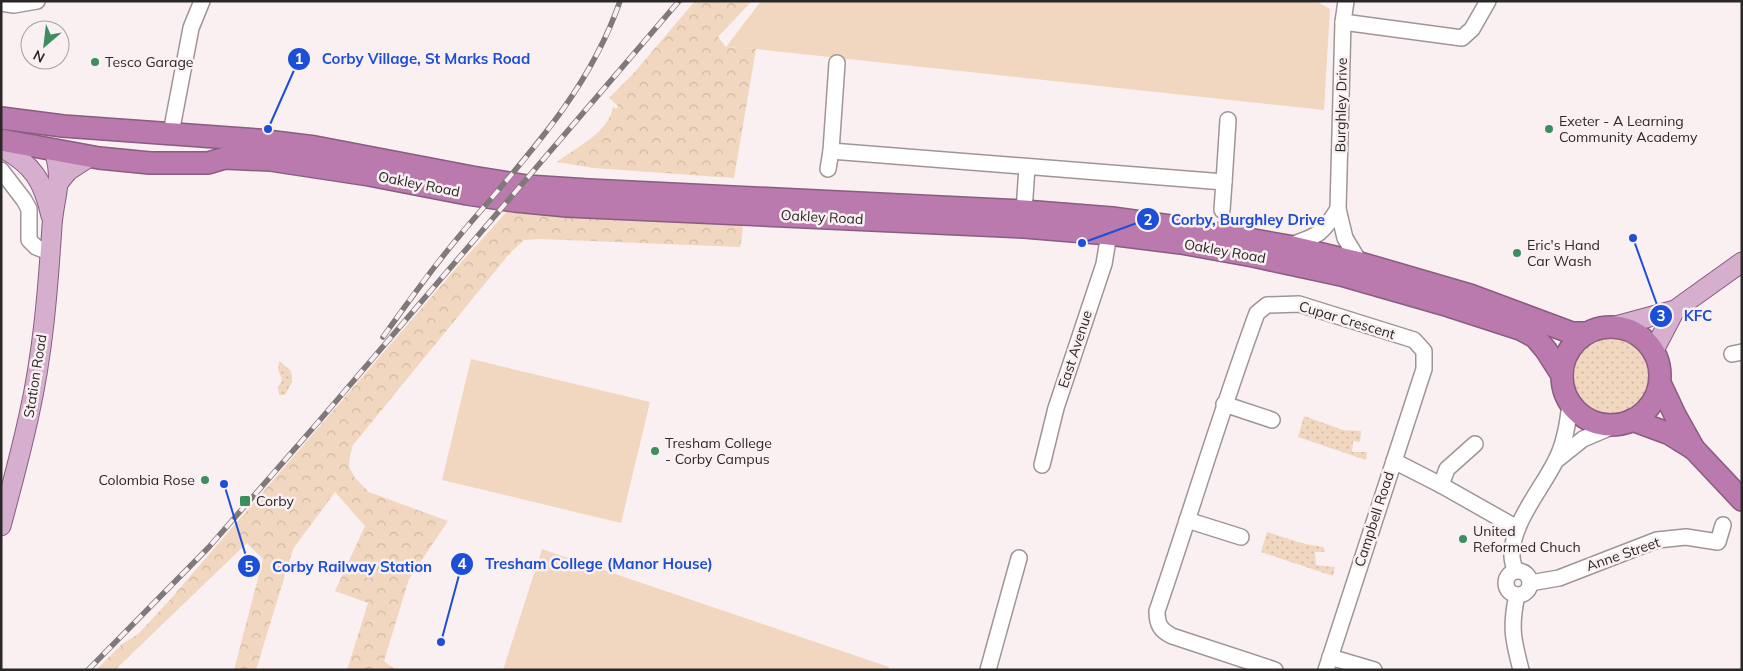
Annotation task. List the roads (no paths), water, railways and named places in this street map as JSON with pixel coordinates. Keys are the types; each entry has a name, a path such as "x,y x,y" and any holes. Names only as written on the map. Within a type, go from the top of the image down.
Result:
{"highway":[{"name":"Oakley Road","path":"1,120 258,140 315,147 527,186 598,191 1024,210 1112,218 1185,228 1288,246 1360,263 1470,295 1572,333 1585,333"},
{"path":"1,120 47,140 54,150"},
{"path":"171,133 174,144 180,148 209,152 225,158"},
{"path":"150,162 165,149 171,133"},
{"name":"Oakley Road","path":"1,140 91,156 150,162 208,163 225,158 270,160 369,175 467,194 567,206 960,224 1109,234 1181,244 1253,256 1341,276 1449,306 1520,329 1535,337 1562,375"},
{"path":"1624,423 1641,415 1651,404 1657,394 1660,382 1659,365 1654,350 1646,341 1632,331 1616,326 1601,327 1585,333 1574,343 1565,358 1562,375 1563,387 1570,403 1584,417 1599,424 1624,423 1670,434 1694,449"},
{"path":"1660,382 1675,416 1694,449 1742,500"}],"main road":[{"name":"Station Road","path":"1,147 19,157 37,176 47,199 52,222"},
{"name":"Station Road","path":"1,526 36,381 48,292 52,222 59,182 58,164 54,150"},
{"path":"59,182 68,171 91,156"},
{"path":"1616,326 1675,310 1742,262"},
{"path":"1654,350 1675,310"}],"street":[{"path":"1,2 14,5 37,1"},
{"path":"171,133 191,28 202,1"},
{"name":"Burghley Drive","path":"1346,1 1343,22 1338,210 1345,238 1360,263"},
{"path":"1343,22 1462,38 1472,29 1488,1"},
{"path":"828,169 837,64"},
{"path":"1222,210 1228,120"},
{"path":"831,151 1224,182"},
{"path":"1024,210 1027,167"},
{"path":"1,170 29,209 29,240 36,247 50,253"},
{"path":"1288,246 1320,234 1338,210"},
{"name":"East Avenue","path":"1042,465 1056,408 1104,264 1109,234"},
{"name":"Cupar Crescent","path":"1274,670 1164,632 1157,618 1157,610 1224,404 1257,313 1267,305 1298,304 1414,340 1424,351 1424,369"},
{"name":"Campbell Road","path":"1328,663 1424,369"},
{"path":"1515,570 1512,544 1517,528 1556,461 1566,432 1570,403"},
{"path":"1224,404 1272,420"},
{"path":"1556,461 1583,439 1624,423"},
{"path":"1441,485 1447,469 1475,444"},
{"path":"1394,461 1517,528"},
{"path":"1187,520 1241,537"},
{"name":"Anne Street","path":"1530,583 1558,578 1658,540 1686,537 1718,542 1723,525"},
{"path":"988,670 1019,558"},
{"path":"1515,570 1524,572 1530,583 1526,592 1518,595 1512,594 1506,586 1507,576 1515,570"},
{"path":"1518,595 1512,617 1512,630 1521,670"},
{"path":"1328,663 1374,670"}],"railway":[{"path":"383,337 441,259 552,125 590,66 607,35 620,1"},
{"path":"88,670 209,547 679,1"}],"place":[{"name":"Tesco Garage","path":"95,62"},
{"name":"Corby Village, St Marks Road","path":"268,129"},
{"name":"Exeter - A Learning Community Academy","path":"1549,129"},
{"name":"KFC","path":"1633,238"},
{"name":"Corby, Burghley Drive","path":"1082,243"},
{"name":"Eric's Hand Car Wash","path":"1517,253"},
{"name":"Tresham College - Corby Campus","path":"655,451"},
{"name":"Colombia Rose","path":"205,480"},
{"name":"Corby Railway Station","path":"224,484"},
{"name":"Corby","path":"245,501"},
{"name":"United Reformed Chuch","path":"1463,539"},
{"name":"Tresham College (Manor House)","path":"441,642"}]}
